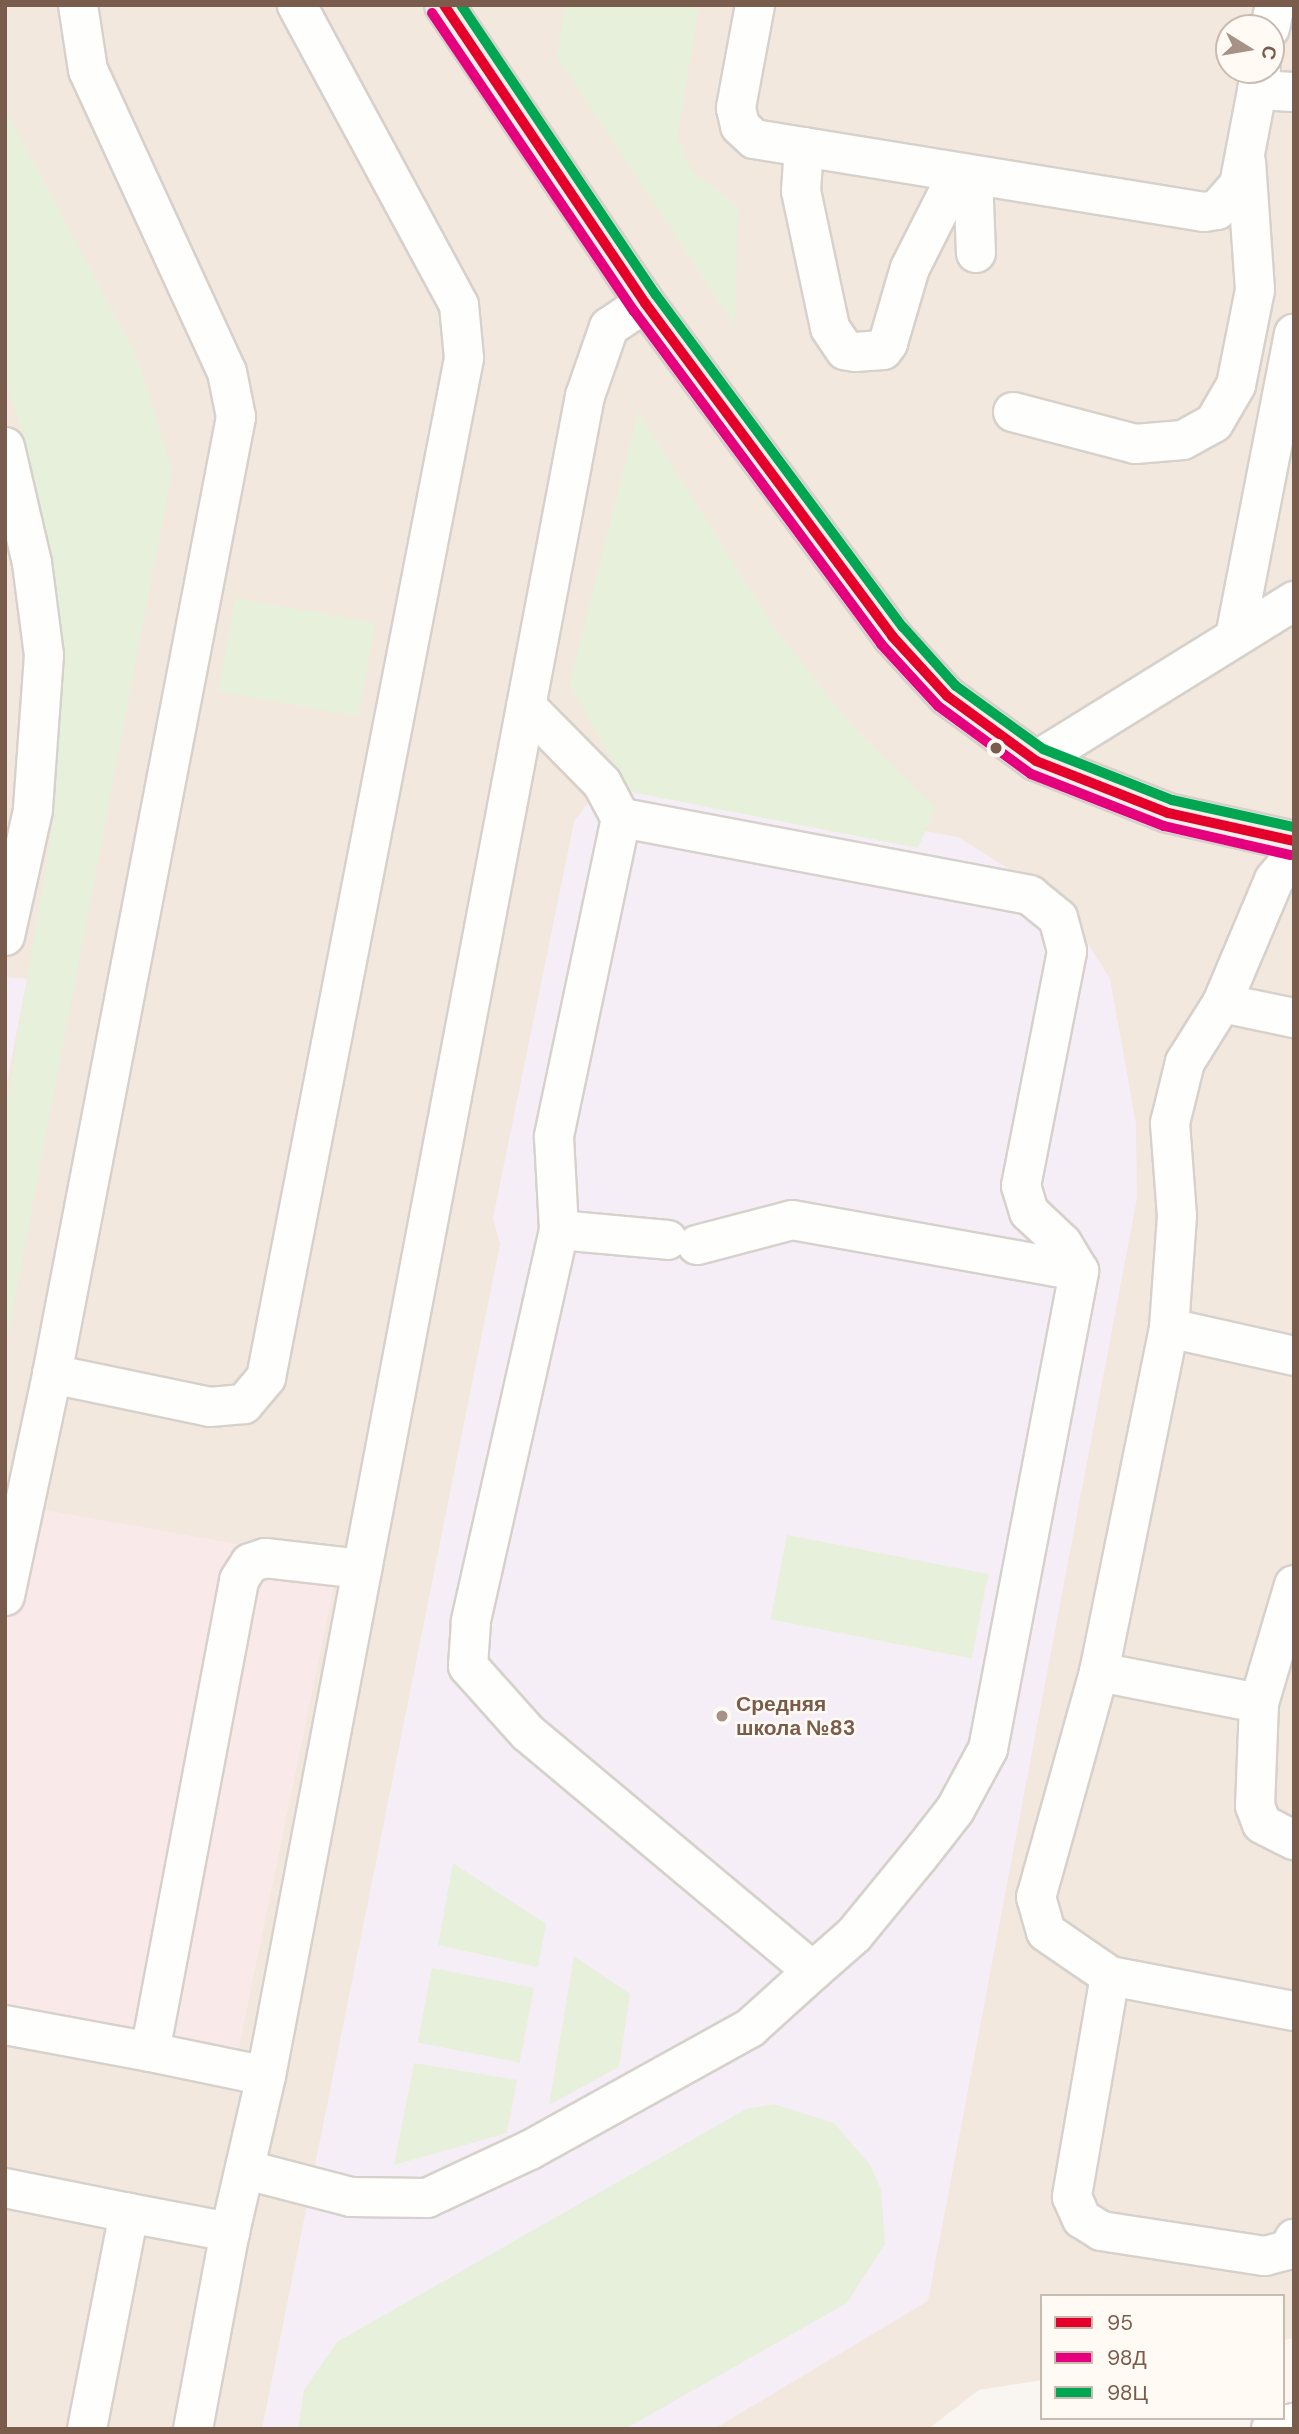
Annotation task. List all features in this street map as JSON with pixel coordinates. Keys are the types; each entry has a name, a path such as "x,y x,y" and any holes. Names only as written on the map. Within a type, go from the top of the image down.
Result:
{"main road":[{"path":"443,5 645,303 892,636 947,696 1036,761 1168,813 1294,841"}],"street":[{"path":"5,1596 52,1374 236,417 223,361 88,71 78,5"},
{"path":"52,1374 209,1407 244,1404 267,1378 464,358 459,305 297,5"},
{"path":"755,5 736,108 740,126 754,139 1204,212 1230,200 1270,84"},
{"path":"804,147 801,191 830,328 845,350 855,352 883,350 888,343 910,268 965,175"},
{"path":"1013,412 1135,444 1183,440 1214,423 1236,385 1255,290 1245,153"},
{"path":"965,175 976,253"},
{"path":"193,2429 230,2232 247,2170 588,384 609,327 645,303"},
{"path":"1235,637 1294,334"},
{"path":"5,447 32,563 44,655 33,810 5,936"},
{"path":"1036,761 1294,601"},
{"path":"526,706 602,783 621,818 554,1137 559,1230 471,1622 468,1666 528,1733 813,1971"},
{"path":"247,2170 351,2197 427,2198 530,2150 750,2028 854,1935 955,1810 988,1749 1079,1271 1062,1243 1028,1212 1021,1186 1067,951 1058,918 1030,895 621,818"},
{"path":"1294,856 1274,880 1222,1003 1185,1062 1170,1123 1177,1216 1169,1328 1099,1672 1036,1897 1046,1932 1110,1976 1294,2011"},
{"path":"1222,1003 1294,1018"},
{"path":"559,1230 683,1242 792,1220 1079,1271"},
{"path":"1169,1328 1294,1356"},
{"path":"150,2052 239,1580 250,1563 265,1558 362,1569"},
{"path":"1294,1586 1259,1703 1255,1806 1262,1824 1294,1840"},
{"path":"1099,1672 1259,1703"},
{"path":"1110,1976 1072,2197 1082,2219 1101,2231 1265,2256 1288,2250 1294,2239"},
{"path":"5,2025 265,2076"},
{"path":"5,2188 230,2232"},
{"path":"87,2429 130,2213"},
{"path":"1271,2429 1294,2423"}],"shaded area":[{"path":"5,5 1294,5 1294,2338 1285,2340 1285,2294 1040,2294 1040,2380 979,2390 928,2429 5,2429"},
{"name":"Средняя школа №83","path":"619,775 958,837 1063,903 1110,979 1136,1124 1137,1198 928,2301 714,2429 262,2429 500,1244 493,1218 574,822 602,783"},
{"path":"5,977 27,979 5,1092"},
{"path":"5,1503 339,1562 235,2066 5,2019"}],"green space":[{"path":"565,5 699,5 677,137 692,171 738,206 735,326 557,57"},
{"path":"5,108 138,359 172,471 5,1350 5,1115 54,817 65,649 31,465 5,374"},
{"path":"638,411 775,629 855,729 936,807 918,848 631,792 569,685"},
{"path":"235,598 375,623 358,716 219,692"},
{"path":"787,1535 988,1574 972,1659 771,1619"},
{"path":"453,1863 546,1924 538,1967 438,1945"},
{"path":"574,1956 630,1994 619,2067 549,2105"},
{"path":"432,1968 534,1988 520,2062 417,2043"},
{"path":"414,2063 517,2080 507,2133 394,2165"},
{"path":"774,2104 834,2123 871,2166 881,2190 885,2244 847,2303 625,2429 298,2429 304,2390 337,2342 746,2109"}],"transit line":[{"name":"95","path":"444,5 645,303 892,636 947,696 1036,761 1168,813 1294,841"},
{"name":"98Ц","path":"461,5 656,295 903,627 956,686 1043,749 1172,800 1294,827"},
{"name":"98Д","path":"432,13 634,311 881,644 938,706 1031,774 1164,826 1291,855"}],"place":[{"name":"Средняя школа №83","path":"722,1716"}]}
